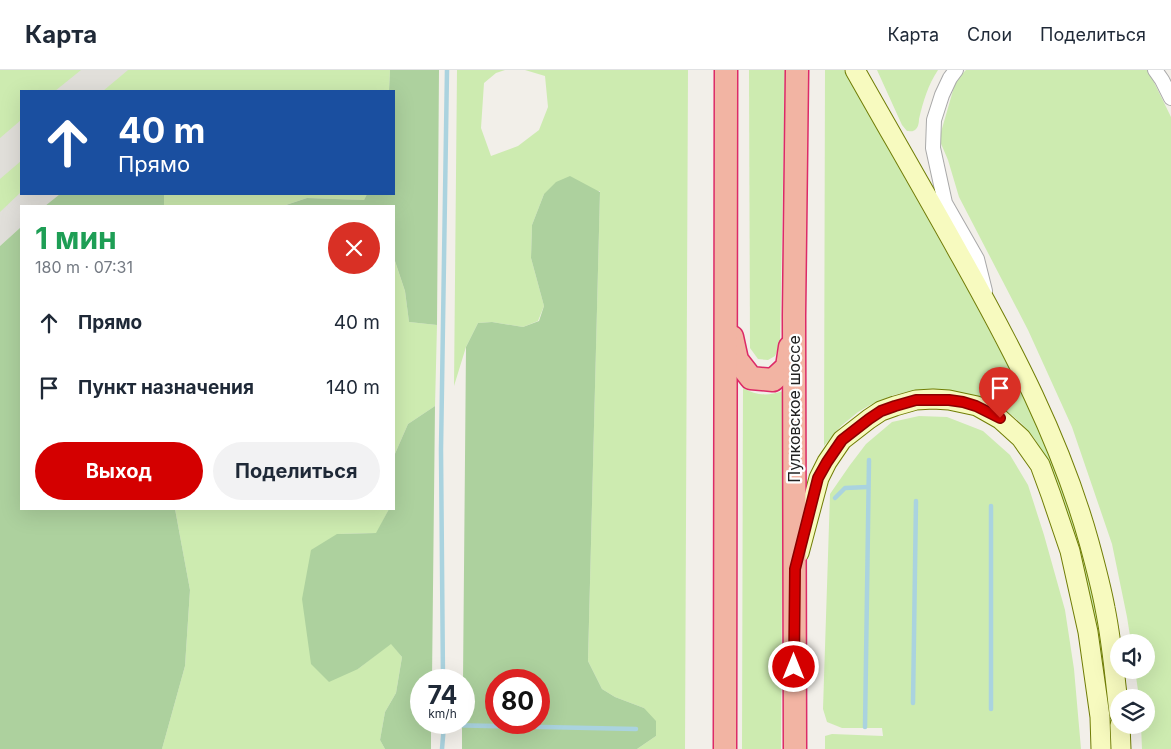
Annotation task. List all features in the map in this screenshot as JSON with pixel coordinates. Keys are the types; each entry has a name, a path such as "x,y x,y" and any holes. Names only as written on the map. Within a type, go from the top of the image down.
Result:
{"highway":[{"path":"725,749 726,70"},
{"name":"Пулковское шоссе","path":"794,749 794,316 797,70"},
{"path":"725,305 737,360 751,378 773,380 787,367 794,316"}],"main road":[{"path":"855,70 1000,327 1044,419 1073,490 1089,542 1106,609 1116,689"},
{"path":"795,569 818,478 842,440 869,419 881,411 895,406 916,400 934,399 963,402 1000,418 1021,438 1040,466 1070,551 1088,632 1100,716 1101,749"},
{"path":"1120,734 1121,749"}],"street":[{"path":"956,70 942,95 934,120 932,148 945,203 977,259 988,306"},
{"path":"1155,70 1171,98"}],"shaded area":[{"path":"0,70 266,70 219,90 20,90 20,195 59,195 46,205 20,205 20,228 0,246"}],"green space":[{"path":"0,70 81,70 56,90 20,90 20,121 0,138"},
{"path":"128,70 390,70 389,90 104,90"},
{"path":"390,70 439,70 437,325 409,322 405,291 395,261 395,205 286,205 307,198 364,200 366,195 395,195 395,90 389,90"},
{"path":"457,70 505,70 496,73 484,83 481,128 491,156 518,146 539,130 548,107 545,76 525,70 688,70 685,749 637,749 656,736 644,708 615,697 602,689 588,661 600,191 544,194 532,225 531,258 544,306 538,321 523,327 492,322 478,323 466,347 454,386"},
{"path":"749,70 785,70 780,344 775,356 768,360 758,359 750,348"},
{"path":"825,70 844,70 970,294 1026,400 1049,450 1076,526 1095,598 1109,695 1110,734 1112,734 1113,749 1108,749 1044,454 1034,438 1021,423 1001,406 966,394 942,391 907,392 894,395 858,412 841,426 824,446"},
{"path":"877,70 938,70 926,94 915,130 907,131 902,125"},
{"path":"966,70 1148,70 1171,117 1171,749 1142,749 1141,734 1155,734 1155,689 1138,689 1136,679 1155,679 1155,634 1130,634 1112,544 1072,427 1028,330 959,197 948,160 939,139 956,80"},
{"path":"20,162 20,193 0,212 0,179"},
{"path":"570,176 600,192 588,661 602,689 615,697 644,708 656,721 656,736 637,749 462,749 462,734 475,734 475,669 463,669 466,347 478,323 492,322 523,327 539,321 544,306 531,258 532,225 544,194 556,182"},
{"path":"59,195 164,195 164,205 46,205"},
{"path":"164,195 366,195 364,200 307,198 286,205 164,205"},
{"path":"20,228 20,510 175,510 190,590 185,666 162,749 0,749 0,246"},
{"path":"395,261 405,291 409,322 437,325 435,406 408,424 395,454"},
{"path":"743,388 753,393 763,394 783,391 781,749 742,749"},
{"path":"435,406 432,669 410,669 410,734 431,734 431,749 385,749 380,740 385,712 396,693 402,657 391,644 358,669 329,682 311,664 302,599 311,550 337,534 376,533 388,510 395,510 395,454 408,424"},
{"path":"919,416 947,417 983,431 1010,455 1028,485 1065,610 1074,669 1081,749 825,749 825,736 832,734 883,736 882,728 842,728 827,722 823,709 830,494 866,444 892,422"},
{"path":"175,510 388,510 377,533 337,534 358,669 391,643 402,657 396,693 385,712 380,740 385,749 162,749 185,666 190,590"}],"waterway":[{"path":"443,669 441,450 447,70"},
{"path":"865,727 869,460"},
{"path":"835,498 845,488 868,487"},
{"path":"913,703 916,501"},
{"path":"991,506 991,709"},
{"path":"442,749 444,725 636,729"}],"route":[{"path":"794,667 795,569 818,478 842,440 881,411 916,400 934,399 963,402 1000,418"}]}
